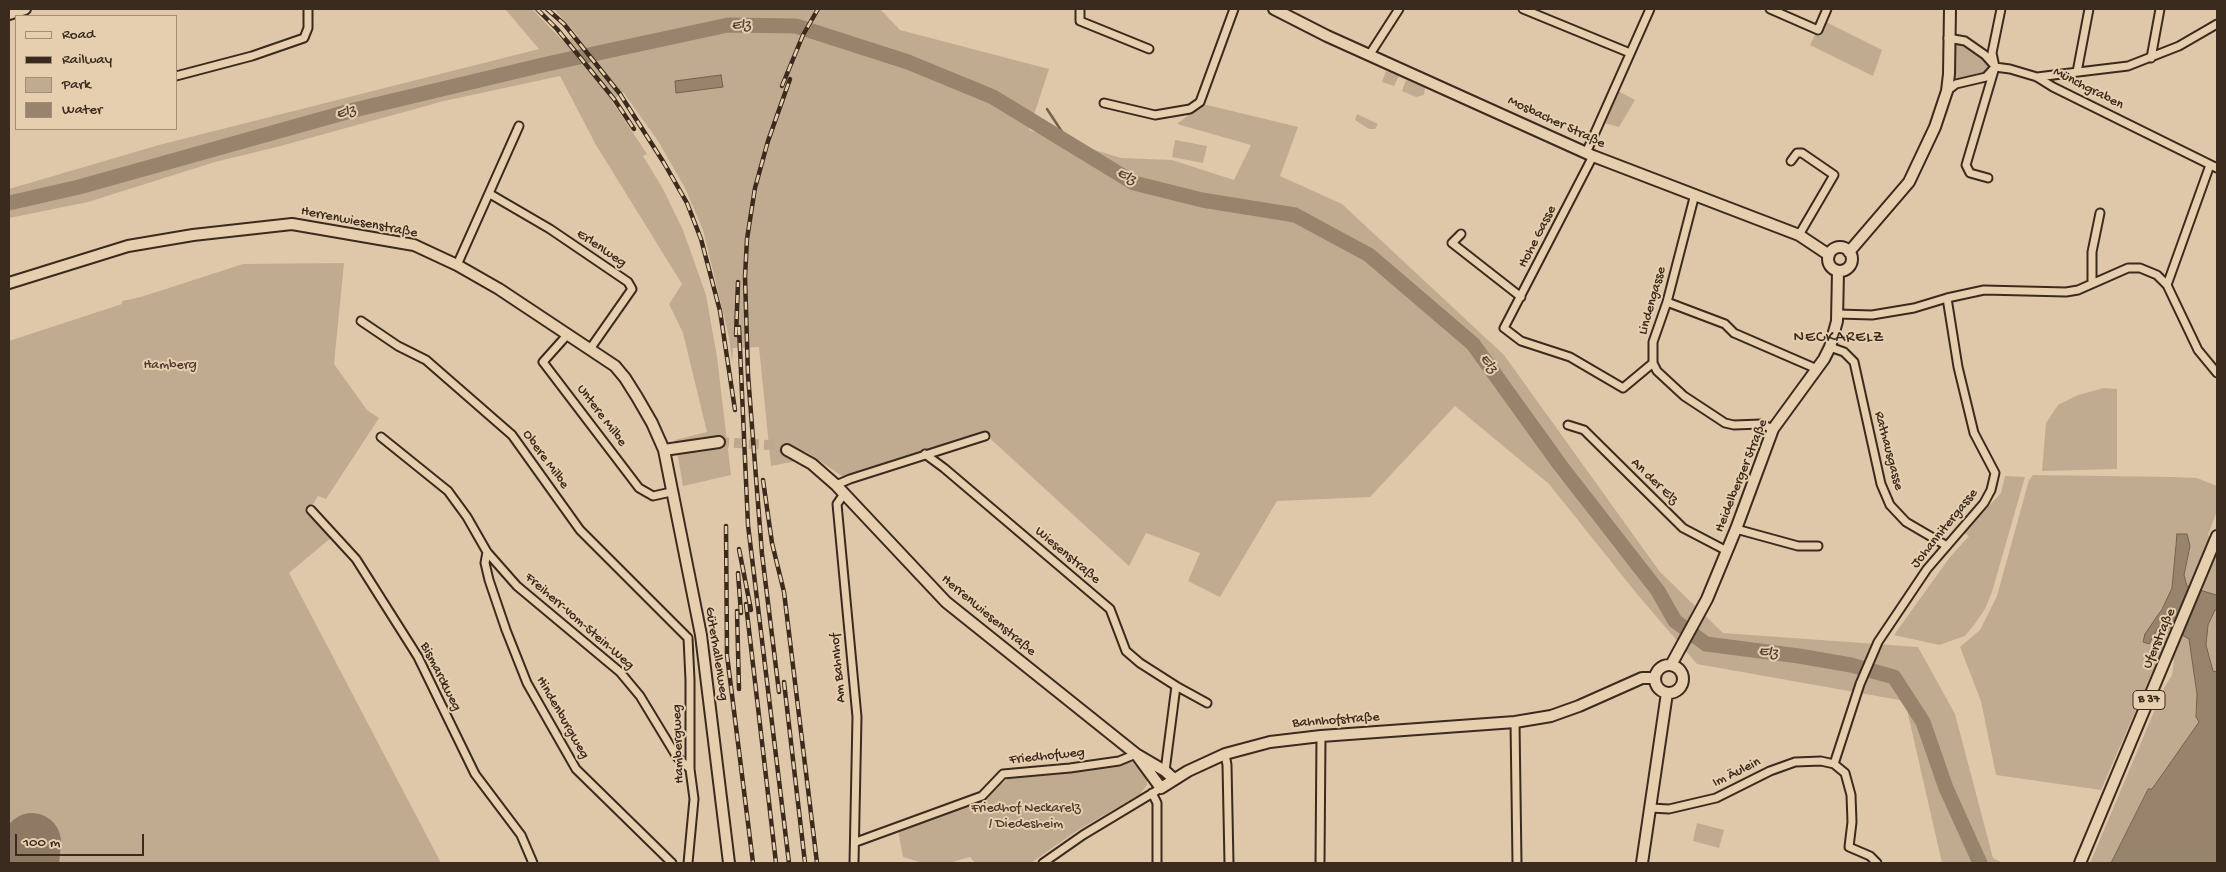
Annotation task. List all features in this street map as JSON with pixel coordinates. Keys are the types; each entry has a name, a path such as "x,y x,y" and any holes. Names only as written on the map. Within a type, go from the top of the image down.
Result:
{"street":[{"path":"9,14 25,9"},
{"path":"178,75 252,56 304,38 308,28 308,9"},
{"path":"1080,9 1080,21 1149,49"},
{"path":"1104,103 1155,115 1190,109 1200,102 1234,9"},
{"name":"Mosbacher Straße","path":"1274,9 1320,32 1590,155 1800,235 1829,255"},
{"path":"1370,54 1399,9"},
{"path":"1522,9 1630,53"},
{"name":"Hohe Gasse","path":"1650,9 1630,53 1590,155 1504,328 1521,342 1570,357 1623,388 1653,363"},
{"path":"1770,9 1818,30 1827,9"},
{"path":"1849,252 1908,182 1935,127 1947,91 1950,9"},
{"path":"1988,178 1970,173 1966,165 1995,67 1992,53 2001,9"},
{"path":"2076,72 2089,9"},
{"path":"2151,58 2160,9"},
{"path":"2037,76 2128,66 2179,46 2217,24"},
{"path":"1948,38 1960,39 1969,43 1985,55 1995,67"},
{"path":"1947,91 1956,84 1986,77 1995,67"},
{"name":"Münchgraben","path":"1995,67 2037,76 2053,87 2214,166"},
{"path":"457,266 519,126"},
{"path":"1791,161 1797,153 1802,152 1834,175 1800,235"},
{"path":"2167,285 2214,166"},
{"name":"Erlenweg","path":"490,194 550,229 628,282 632,289 590,348"},
{"name":"Lindengasse","path":"1653,363 1653,342 1666,302 1695,194"},
{"path":"2092,282 2092,252 2100,213"},
{"name":"Herrenwiesenstraße","path":"9,283 128,246 193,235 292,224 414,245 457,266 568,334 615,366 625,378 652,423 664,450"},
{"path":"1461,234 1452,243 1521,297"},
{"path":"1829,255 1838,248 1849,252"},
{"path":"1838,271 1844,270 1850,264 1851,257 1849,252"},
{"name":"Heidelberger Straße","path":"1655,678 1663,666 1671,665 1698,613 1736,530 1773,429 1817,369 1835,335 1838,314 1838,271 1830,264 1829,255"},
{"path":"1838,314 1872,315 1914,308 1984,290 2066,292 2078,290 2092,282 2128,268 2140,268 2157,275 2167,285 2198,350 2217,373"},
{"name":"Johannitergasse","path":"1834,764 1861,681 1875,650 1927,569 1984,502 1991,490 1996,473 1974,433 1958,367 1947,298"},
{"path":"1666,302 1726,324 1734,333 1817,369"},
{"name":"Obere Milbe","path":"361,321 398,346 426,360 512,435 580,530 688,638"},
{"name":"Untere Milbe","path":"568,334 543,362 640,488 653,496 671,492"},
{"name":"Rathausgasse","path":"1830,347 1844,352 1854,362 1879,476 1890,505 1906,522 1947,546"},
{"path":"1653,363 1657,371 1684,396 1725,423 1734,425 1761,424 1773,429"},
{"name":"An der Elz","path":"1568,425 1584,430 1683,528 1727,551"},
{"path":"836,485 925,454 985,436"},
{"name":"Freiherr-vom-Stein-Weg","path":"381,437 448,491 467,517 487,552 517,586 620,672 640,696 677,758 690,769"},
{"path":"664,450 719,442"},
{"name":"Güterhallenweg","path":"664,450 701,635 729,863"},
{"name":"Herrenwiesenstraße","path":"787,450 812,464 836,485 946,602 1136,754 1165,771 1174,780"},
{"name":"Wiesenstraße","path":"925,454 1110,609 1126,651 1166,680 1207,703"},
{"name":"Am Bahnhof","path":"844,494 837,504 857,717 856,842 854,863"},
{"name":"Bismarckweg","path":"311,510 361,567 418,657 475,774 521,835 533,863"},
{"path":"1736,530 1798,546 1818,546"},
{"name":"Uferstraße","path":"2080,863 2217,536"},
{"name":"Hindenburgweg","path":"487,552 485,563 489,580 527,683 576,768 672,863"},
{"path":"688,638 701,635"},
{"name":"Hambergweg","path":"688,638 690,769 694,799 688,863"},
{"path":"1655,678 1657,686 1667,693 1677,691 1683,681 1680,670 1671,665"},
{"name":"Bahnhofstraße","path":"1043,863 1083,835 1188,771 1225,754 1270,742 1321,736 1516,722 1551,716 1580,706 1642,678 1655,678"},
{"path":"1165,771 1176,686"},
{"path":"1642,863 1667,693"},
{"path":"1516,722 1518,863"},
{"path":"1320,863 1321,736"},
{"name":"Herrenwiesenstraße","path":"1136,754 1157,790"},
{"name":"Friedhofweg","path":"856,842 982,796 1003,774 1119,761 1136,754"},
{"path":"1225,754 1227,765 1228,863"},
{"name":"Im Äulein","path":"1651,808 1669,809 1716,798 1770,771 1795,762 1821,761 1834,764"},
{"path":"1834,764 1845,774 1852,795 1852,822 1849,847 1870,856 1877,863"},
{"path":"1157,790 1157,863"}],"green space":[{"path":"505,9 532,9 563,41 578,36 554,9 880,9 900,30 1049,69 1029,130 1121,158 1172,160 1234,180 1251,145 1177,124 1203,104 1298,127 1280,176 1342,204 1504,355 1660,572 1723,633 1918,647 1955,714 1993,858 2003,863 1942,863 1905,701 1697,664 1637,594 1549,484 1455,406 1370,497 1277,501 1220,597 1188,581 1200,553 1146,533 1129,566 983,432 842,476 805,451 796,461 771,466 759,347 733,348 732,362 729,337 703,230 685,188 658,141 623,92 612,101 647,154 643,156 663,189 683,230 706,295 717,357 731,475 683,486 675,440 707,432 683,333 669,304 682,284 596,145 560,76 444,101 215,162 88,202 9,218 9,189 159,145 539,49"},
{"path":"1822,20 1882,50 1873,76 1810,45"},
{"path":"1948,38 1960,39 1995,67 1986,77 1947,91"},
{"path":"1386,71 1399,76 1394,86 1382,82"},
{"path":"1406,80 1425,88 1424,95 1416,97 1402,91"},
{"path":"1618,91 1635,100 1619,127 1604,123"},
{"path":"1357,114 1378,124 1375,129 1369,129 1355,120"},
{"path":"1175,140 1207,146 1203,163 1172,157"},
{"name":"Hamberg","path":"344,263 334,364 367,410 379,418 326,499 318,496 312,506 338,532 289,573 441,863 9,863 9,341 122,304 122,301 141,297 243,264"},
{"path":"2104,388 2117,389 2117,469 2042,471 2046,423 2058,405 2078,395"},
{"path":"2033,475 2197,478 2217,486 2217,511 2208,535 2217,549 2217,593 2216,595 2187,586 2184,575 2190,546 2176,540 2172,588 2143,642 2149,644 2159,626 2167,626 2189,639 2197,694 2196,717 2199,722 2151,790 2147,789 2111,863 2090,863 2164,688 2172,675 2174,660 2158,659 2101,790 1996,775 1981,701 1960,647 1980,630 1997,596 2029,480"},
{"path":"2005,476 2025,477 1992,592 1985,609 1974,625 1965,636 1939,645 1894,635 1950,557 1969,536 1964,533 2001,493"},
{"path":"2215,610 2217,610 2217,672 2213,671 2206,645 2208,625"},
{"name":"Friedhof Neckarelz / Diedesheim","path":"1132,762 1147,777 1147,785 1140,794 1075,832 1031,863 975,863 970,857 949,863 923,863 903,857 898,830 985,798 1011,776 1085,770"},
{"path":"1697,823 1724,830 1719,848 1693,841"}],"water":[{"path":"721,75 723,87 676,93 675,81"},
{"path":"2177,534 2187,534 2190,546 2184,575 2187,586 2216,595 2217,593 2217,610 2215,610 2208,625 2206,645 2213,671 2217,672 2217,863 2111,863 2148,789 2152,789 2199,722 2196,717 2197,694 2189,639 2167,626 2159,626 2149,644 2143,642 2145,634 2162,609 2172,588"}],"waterway":[{"name":"Elz","path":"9,203 79,187 354,110 547,64 728,25 796,26 908,62 993,97 1134,183 1202,200 1295,215 1369,255 1473,344 1560,465 1658,591 1675,621 1706,644 1851,665 1894,677 1923,722 1946,788 1980,863"},
{"path":"1047,109 1070,144"}],"runway":[{"path":"30,863 32,842"}],"tunnel":[{"path":"719,442 770,445 787,450"}],"railway":[{"path":"537,9 557,29 614,99 634,129"},
{"path":"547,9 564,24 620,94 687,203 701,239 720,311 735,410"},
{"path":"782,86 803,35 818,9"},
{"path":"779,692 762,554 748,375 745,277 747,239 755,188 768,141 790,79"},
{"path":"736,335 738,282"},
{"path":"739,327 748,525 789,863"},
{"path":"763,480 772,543 784,592 817,863"},
{"path":"726,526 727,655 753,863"},
{"path":"739,549 751,610"},
{"path":"738,573 741,613"},
{"path":"746,604 776,863"},
{"path":"737,611 739,689"},
{"path":"784,682 805,863"}],"district":[{"name":"NECKARELZ","path":"1839,339"}]}
